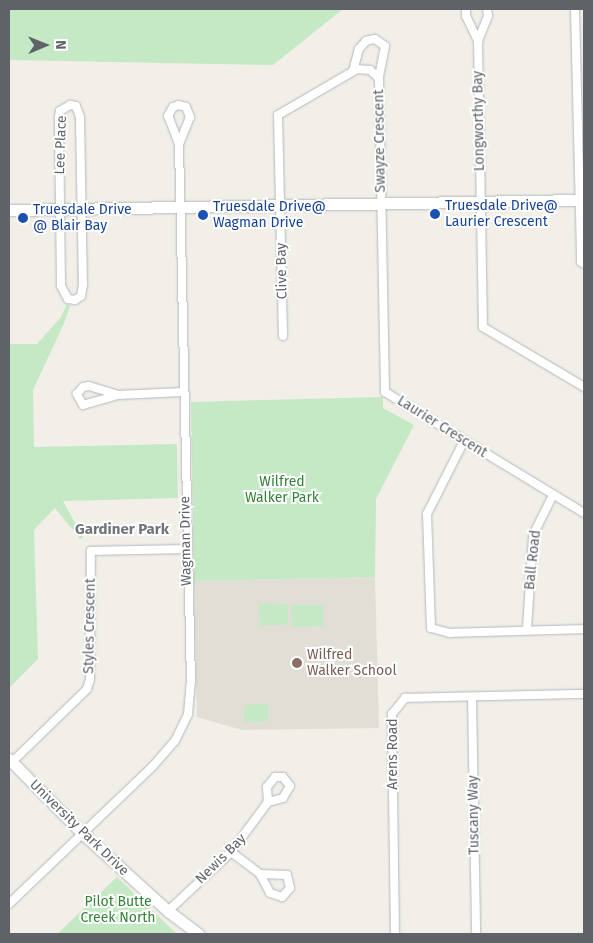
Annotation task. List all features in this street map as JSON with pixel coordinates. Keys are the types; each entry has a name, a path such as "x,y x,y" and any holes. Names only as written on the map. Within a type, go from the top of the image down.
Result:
{"street":[{"name":"Longworthy Bay","path":"466,9 466,16 478,41"},
{"name":"Longworthy Bay","path":"487,9 488,16 478,41 483,327 584,387"},
{"path":"575,9 582,200 580,262 584,264"},
{"name":"Swayze Crescent","path":"379,78 370,70 353,71 359,49 366,41 376,39 385,46 379,78 381,203"},
{"path":"280,205 278,115 353,71"},
{"name":"Lee Place","path":"61,208 59,117 60,111 70,104 76,106 80,117 82,208"},
{"path":"179,105 186,107 190,117 180,144 168,116 173,107 179,105"},
{"name":"Wagman Drive","path":"9,904 83,834 175,741 188,714 191,682 186,549 180,144"},
{"path":"9,210 582,200"},
{"name":"Laurier Crescent","path":"381,203 385,392 584,513"},
{"name":"Clive Bay","path":"280,205 283,336"},
{"path":"61,208 61,286 68,299 74,300 81,296 83,284 82,208"},
{"path":"118,395 86,386 77,394 81,403 87,405 118,395 183,392"},
{"path":"464,441 427,514 431,628 450,633 584,628"},
{"name":"Ball Road","path":"527,630 533,535 553,495"},
{"name":"Styles Crescent","path":"10,762 87,689 90,679 91,551 186,549"},
{"name":"Arens Road","path":"395,934 392,714 405,698 584,694"},
{"name":"Tuscany Way","path":"472,697 476,934"},
{"name":"University Park Drive","path":"10,762 83,834 168,911 198,934"},
{"name":"Newis Bay","path":"168,911 231,852 268,802"},
{"path":"231,852 260,874"}],"shaded area":[{"path":"375,577 379,728 242,730 197,717 194,581"}],"green space":[{"path":"9,9 343,9 273,65 9,60"},
{"name":"Gardiner Park","path":"67,304 70,306 65,321 33,390 34,447 177,444 178,498 63,501 83,537 80,539 55,508 34,530 38,659 9,688 9,344 37,344 61,317"},
{"name":"Wilfred Walker Park","path":"383,397 383,408 414,425 376,499 375,577 194,581 191,402"},
{"path":"259,603 288,604 288,624 260,626"},
{"path":"291,605 323,605 323,626 292,627"},
{"path":"268,704 268,721 244,722 244,705"},
{"name":"Pilot Butte Creek North","path":"117,877 177,934 57,934"}],"place":[{"name":"Truesdale Drive@ Laurier Crescent","path":"435,214"},
{"name":"Truesdale Drive@ Wagman Drive","path":"203,215"},
{"name":"Truesdale Drive @ Blair Bay","path":"23,218"},
{"name":"Wilfred Walker School","path":"297,663"}],"district":[{"name":"Gardiner Park","path":"122,530"}]}
